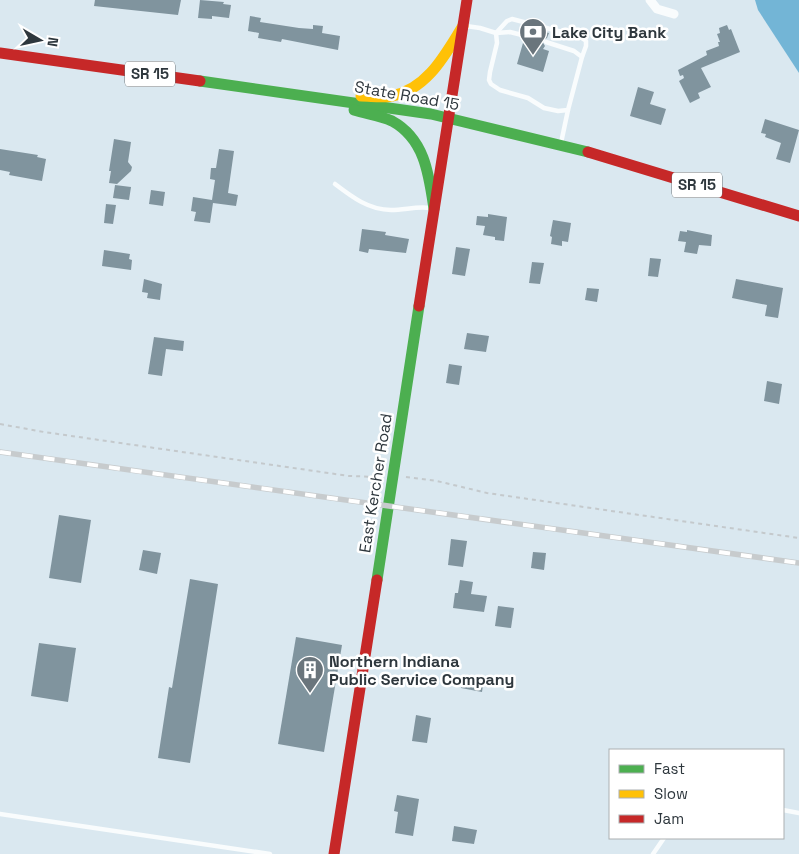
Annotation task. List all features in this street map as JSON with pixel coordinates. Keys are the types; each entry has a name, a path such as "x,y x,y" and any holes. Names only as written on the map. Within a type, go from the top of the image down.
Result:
{"main road":[{"name":"East Kercher Road","path":"334,854 467,0"},
{"path":"299,95 395,96 424,82 442,59 463,26"},
{"name":"State Road 15","path":"0,53 431,114 561,145 799,216"},
{"path":"299,95 391,121 406,130 418,143 428,168 434,209"}],"street":[{"path":"650,0 657,9 674,14"}],"lane":[{"path":"561,145 586,41 581,37 520,20 512,19 507,21 496,33 497,43 490,72 492,84 500,90 528,98 544,108 558,111 568,110"},
{"path":"463,26 480,28 496,33 510,32 530,37"},
{"path":"546,42 574,51 582,57"},
{"path":"335,184 360,202 378,208 388,210 420,207 434,209"},
{"path":"784,810 799,813"},
{"path":"0,814 270,854"},
{"path":"653,854 663,839"}],"water":[{"path":"755,0 799,0 799,73 758,10"}],"building":[{"path":"95,0 181,0 178,15 94,6"},
{"path":"200,0 224,2 223,4 231,5 229,18 212,16 212,19 198,18"},
{"path":"250,16 261,18 260,22 299,28 313,29 313,25 323,26 322,33 340,36 338,50 282,39 281,42 258,38 259,33 248,31"},
{"path":"727,25 729,30 731,29 740,52 701,68 711,87 698,93 700,98 690,103 679,81 684,78 683,75 680,76 678,70 707,55 706,51 719,46 718,42 720,42 717,34 720,33 719,28"},
{"path":"534,29 549,33 547,38 542,41 545,46 543,49 549,51 543,72 517,64 523,43 529,45 530,41 534,38 532,34"},
{"path":"638,87 654,92 650,104 666,109 661,125 630,116"},
{"path":"765,119 799,130 790,163 776,159 781,143 765,137 766,134 761,133"},
{"path":"114,139 131,142 128,162 132,167 131,171 117,184 109,183"},
{"path":"0,149 38,155 37,157 46,159 42,181 9,175 10,172 0,170"},
{"path":"219,149 234,151 228,193 238,195 236,206 213,203 210,223 194,221 196,212 191,211 193,197 212,200 215,180 210,179 211,168 216,168"},
{"path":"115,185 131,187 129,200 113,198"},
{"path":"151,190 165,192 163,206 149,204"},
{"path":"106,204 116,205 113,224 104,223"},
{"path":"488,214 507,217 504,241 495,240 495,237 483,235 485,226 476,225 477,216 488,217"},
{"path":"553,220 571,223 568,242 562,241 562,246 551,244 552,237 550,236"},
{"path":"362,229 386,232 385,235 409,239 406,253 369,249 368,253 359,251"},
{"path":"687,230 712,235 711,246 699,245 697,254 684,252 686,242 678,241 680,231 687,232"},
{"path":"456,247 470,249 465,276 452,274"},
{"path":"104,250 130,254 129,259 132,260 131,270 102,266"},
{"path":"650,258 661,259 658,277 648,276"},
{"path":"532,262 544,263 540,284 529,283"},
{"path":"144,279 162,284 160,300 147,298 148,293 142,292"},
{"path":"736,279 783,288 778,318 765,316 767,305 732,298"},
{"path":"587,288 599,289 597,302 585,300"},
{"path":"467,333 489,336 486,352 464,349"},
{"path":"154,337 184,341 183,351 166,349 162,376 148,374"},
{"path":"449,364 462,366 459,385 446,383"},
{"path":"767,381 782,384 779,404 764,401"},
{"path":"59,515 91,520 81,583 49,578"},
{"path":"451,539 467,541 463,567 448,565"},
{"path":"143,550 161,553 157,574 139,570"},
{"path":"533,552 546,553 544,570 531,568"},
{"path":"190,579 218,584 190,763 158,758 169,687 172,688"},
{"path":"460,580 473,582 471,594 487,596 484,612 453,608 455,593 458,593"},
{"path":"498,606 514,608 511,628 495,626"},
{"name":"Northern Indiana Public Service Company","path":"296,637 342,645 324,752 278,744"},
{"path":"39,643 76,648 68,702 31,696"},
{"path":"464,676 484,679 482,692 461,688"},
{"path":"416,715 431,718 427,743 412,741"},
{"path":"397,795 419,799 413,836 395,833 398,812 394,811"},
{"path":"454,826 477,830 474,844 452,841"}],"railway":[{"path":"0,452 799,563"}],"traffic: fast":[{"path":"200,81 431,114 588,152"},
{"path":"354,110 392,121 412,138 427,171 434,209"},
{"path":"377,580 419,306"}],"traffic: slow":[{"path":"361,96 392,96 416,86 426,78 443,58 463,26"}],"traffic: jam":[{"path":"419,306 467,0"},
{"path":"0,53 200,81"},
{"path":"588,152 799,216"},
{"path":"334,854 377,580"}],"place":[{"name":"Lake City Bank","path":"533,56"},
{"name":"Northern Indiana Public Service Company","path":"310,694"}]}
